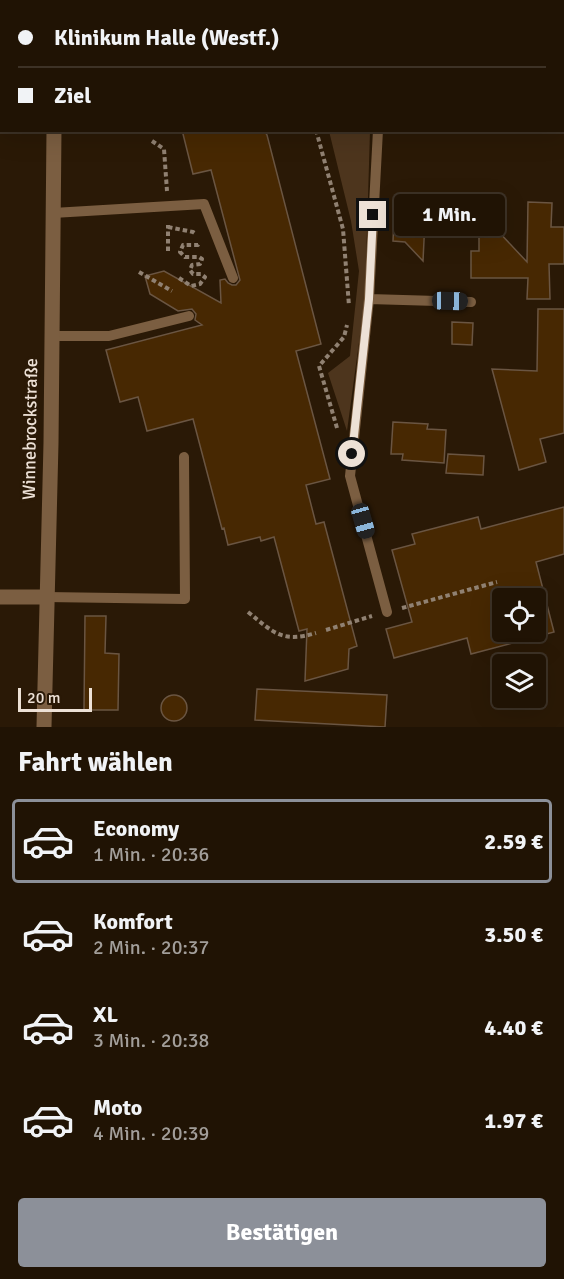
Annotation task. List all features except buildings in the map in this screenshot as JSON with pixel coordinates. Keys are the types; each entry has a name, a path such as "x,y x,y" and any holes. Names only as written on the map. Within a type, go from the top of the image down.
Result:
{"street":[{"name":"Winnebrockstraße","path":"44,727 51,443 54,132"},
{"path":"0,597 46,597"}],"lane":[{"path":"378,132 369,299 350,476 387,612"},
{"path":"53,213 204,204 233,278"},
{"path":"369,299 471,302"},
{"path":"51,336 109,336 189,316"},
{"path":"46,597 185,599 184,457"}],"path":[{"path":"317,132 343,229 350,314"},
{"path":"153,141 164,149 168,205"},
{"path":"168,251 168,227 193,232 201,239 198,245 183,245 180,252 185,257 199,256 202,260 200,264 192,265 190,270 193,274 201,274 205,277 200,284 191,286 178,278"},
{"path":"139,272 172,291"},
{"path":"338,432 319,366 344,337 348,322"},
{"path":"326,630 497,582"},
{"path":"248,612 275,634 299,638 316,633"}],"shaded area":[{"path":"329,132 370,132 365,298 347,431 328,373 350,356 359,271 351,221"}],"route":[{"path":"352,454 369,299 373,215"}]}
